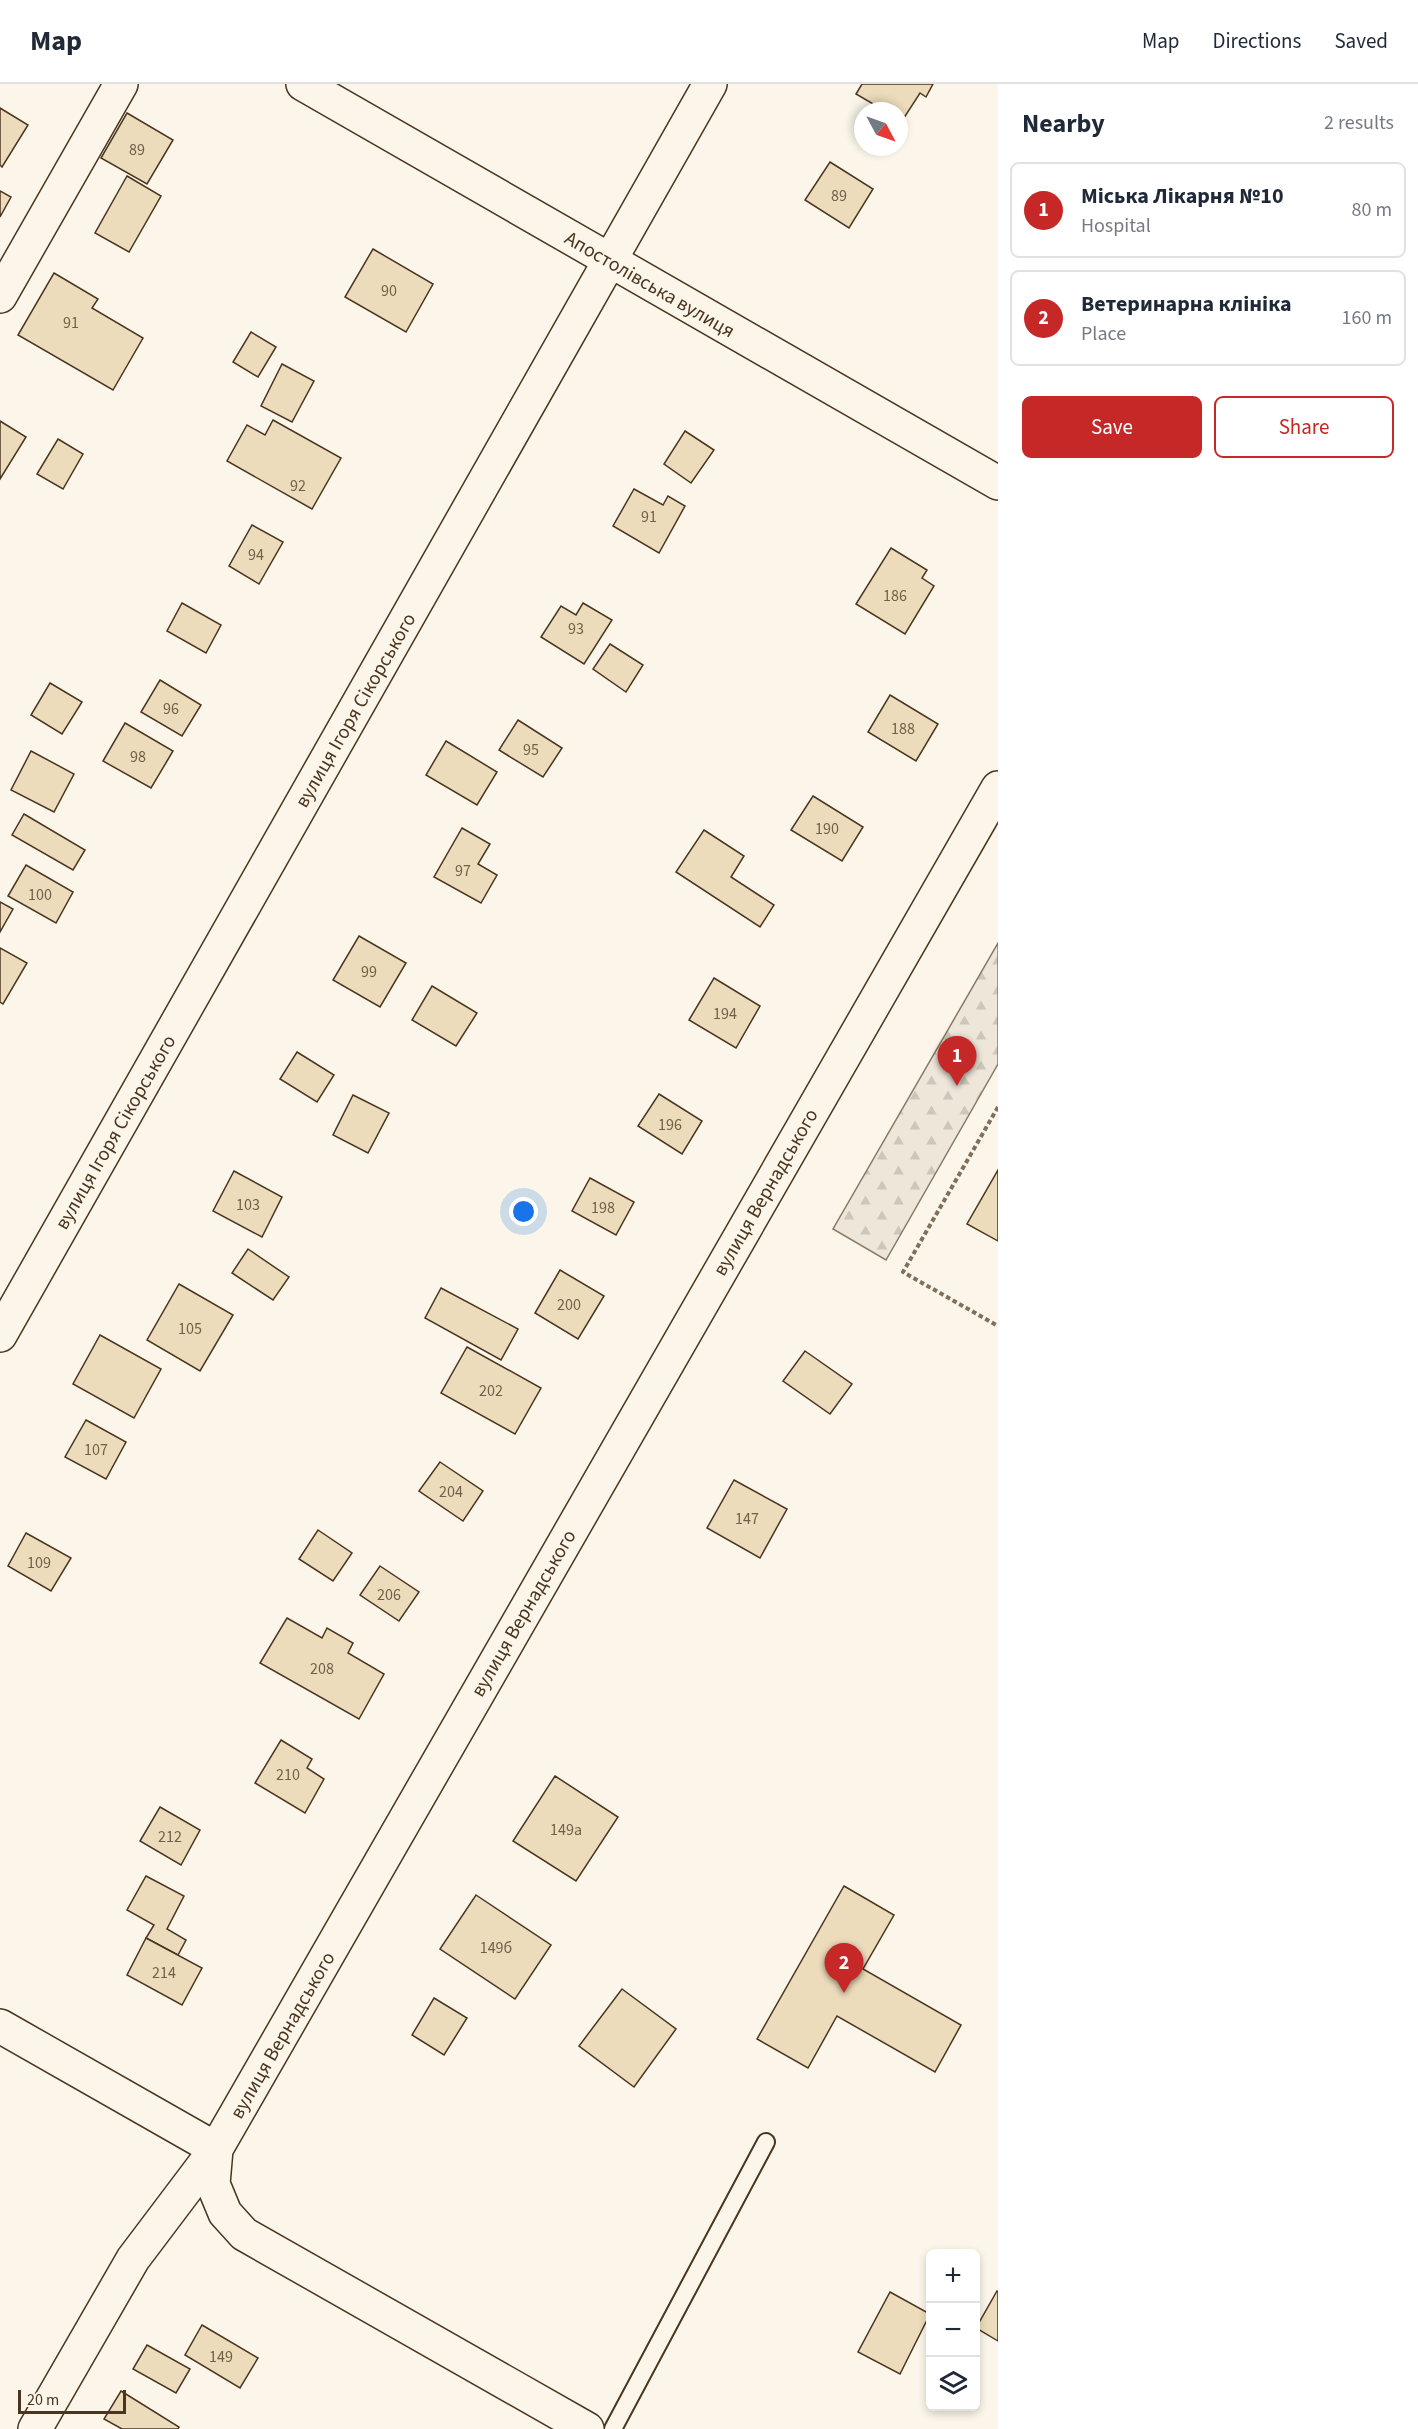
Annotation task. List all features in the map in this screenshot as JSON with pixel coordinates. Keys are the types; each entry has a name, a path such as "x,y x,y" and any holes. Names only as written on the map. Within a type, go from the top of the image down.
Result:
{"street":[{"path":"0,296 121,84"},
{"name":"Апостолівська вулиця","path":"303,84 998,483"},
{"name":"вулиця Ігоря Сікорського","path":"0,1335 710,84"},
{"name":"вулиця Вернадського","path":"35,2429 133,2259 216,2149 998,788"},
{"path":"0,2026 216,2149 213,2184 225,2213 244,2234 587,2429"}],"lane":[{"path":"613,2429 766,2142"}],"path":[{"path":"998,1107 903,1272 998,1326"}],"green space":[{"path":"998,943 998,1064 886,1260 833,1229"}],"building":[{"path":"862,84 933,84 926,97 920,93 908,112 908,102 870,102 856,94"},
{"path":"0,108 28,125 2,167 0,165"},
{"path":"127,113 173,140 147,184 101,158"},
{"path":"830,162 873,189 849,228 805,200"},
{"path":"127,176 161,196 129,252 95,233"},
{"path":"0,191 11,197 0,217"},
{"path":"373,249 433,284 406,332 345,297"},
{"path":"54,273 98,299 92,308 143,338 113,390 18,335"},
{"path":"251,332 276,347 258,377 233,362"},
{"path":"282,364 314,381 292,422 261,406"},
{"path":"273,420 341,458 312,509 227,461 247,425 265,435"},
{"path":"0,421 26,437 0,479"},
{"path":"685,431 714,450 691,483 664,464"},
{"path":"58,439 83,454 63,489 37,474"},
{"path":"634,489 663,505 668,496 685,506 659,553 613,526"},
{"path":"252,525 283,542 259,584 229,566"},
{"path":"891,548 927,570 922,578 934,586 905,634 856,604"},
{"path":"182,603 221,625 206,653 167,631"},
{"path":"583,603 612,620 584,664 541,637 561,606 576,615"},
{"path":"610,644 643,665 626,692 593,669"},
{"path":"160,680 201,705 182,736 141,712"},
{"path":"50,683 82,702 62,734 31,715"},
{"path":"890,695 938,724 916,761 868,732"},
{"path":"518,720 562,748 543,777 499,750"},
{"path":"125,723 173,751 151,788 103,761"},
{"path":"446,741 497,772 477,805 426,775"},
{"path":"31,751 74,774 54,812 11,790"},
{"path":"813,796 863,827 842,861 791,830"},
{"path":"24,814 85,850 73,870 12,835"},
{"path":"462,828 490,844 478,864 497,875 481,903 434,877"},
{"path":"704,830 744,856 731,877 774,905 760,927 676,872"},
{"path":"26,865 73,892 56,923 8,896"},
{"path":"0,902 13,909 0,932"},
{"path":"359,936 406,963 380,1007 333,980"},
{"path":"0,948 27,963 3,1004 0,1002"},
{"path":"714,978 760,1006 736,1048 689,1020"},
{"path":"432,986 477,1013 456,1046 412,1020"},
{"path":"297,1052 334,1075 317,1102 280,1079"},
{"path":"659,1094 702,1121 682,1154 638,1126"},
{"path":"353,1095 389,1113 368,1153 333,1135"},
{"path":"998,1170 998,1241 967,1224"},
{"path":"234,1171 282,1197 262,1237 213,1211"},
{"path":"590,1178 634,1202 616,1235 572,1211"},
{"path":"248,1249 289,1277 273,1300 232,1273"},
{"path":"560,1270 604,1296 578,1339 535,1313"},
{"path":"179,1284 233,1315 200,1371 147,1340"},
{"path":"441,1288 518,1329 501,1360 425,1318"},
{"path":"100,1335 161,1369 134,1418 73,1384"},
{"path":"467,1347 541,1388 515,1434 441,1393"},
{"path":"805,1351 852,1384 830,1414 783,1381"},
{"path":"86,1420 126,1442 106,1479 65,1457"},
{"path":"440,1462 483,1491 463,1521 419,1491"},
{"path":"734,1480 787,1509 760,1558 707,1528"},
{"path":"318,1530 352,1553 333,1581 299,1559"},
{"path":"26,1533 71,1558 51,1591 8,1566"},
{"path":"380,1566 419,1592 399,1621 360,1595"},
{"path":"287,1618 322,1638 327,1628 353,1643 348,1653 384,1674 359,1719 260,1663"},
{"path":"281,1740 312,1759 307,1768 324,1779 305,1813 255,1783"},
{"path":"555,1776 618,1817 576,1881 513,1841"},
{"path":"160,1807 200,1830 181,1865 140,1841"},
{"path":"146,1876 184,1896 167,1929 186,1940 178,1955 146,1938 154,1925 127,1910"},
{"path":"844,1886 894,1915 863,1969 961,2025 935,2072 837,2016 808,2068 757,2039"},
{"path":"476,1895 551,1945 515,1999 440,1949"},
{"path":"146,1938 202,1968 182,2005 127,1975"},
{"path":"622,1989 676,2029 634,2087 579,2046"},
{"path":"434,1998 467,2018 444,2055 412,2035"},
{"path":"997,2291 998,2341 980,2330 980,2321"},
{"path":"890,2292 926,2312 926,2322 900,2374 858,2352"},
{"path":"202,2325 258,2358 240,2388 185,2355"},
{"path":"147,2345 190,2369 176,2393 133,2369"},
{"path":"121,2391 179,2427 178,2429 122,2429 104,2419"}],"place":[{"name":"Міська Лікарня №10","path":"957,1086"},
{"name":"Ветеринарна клініка","path":"844,1993"}]}
